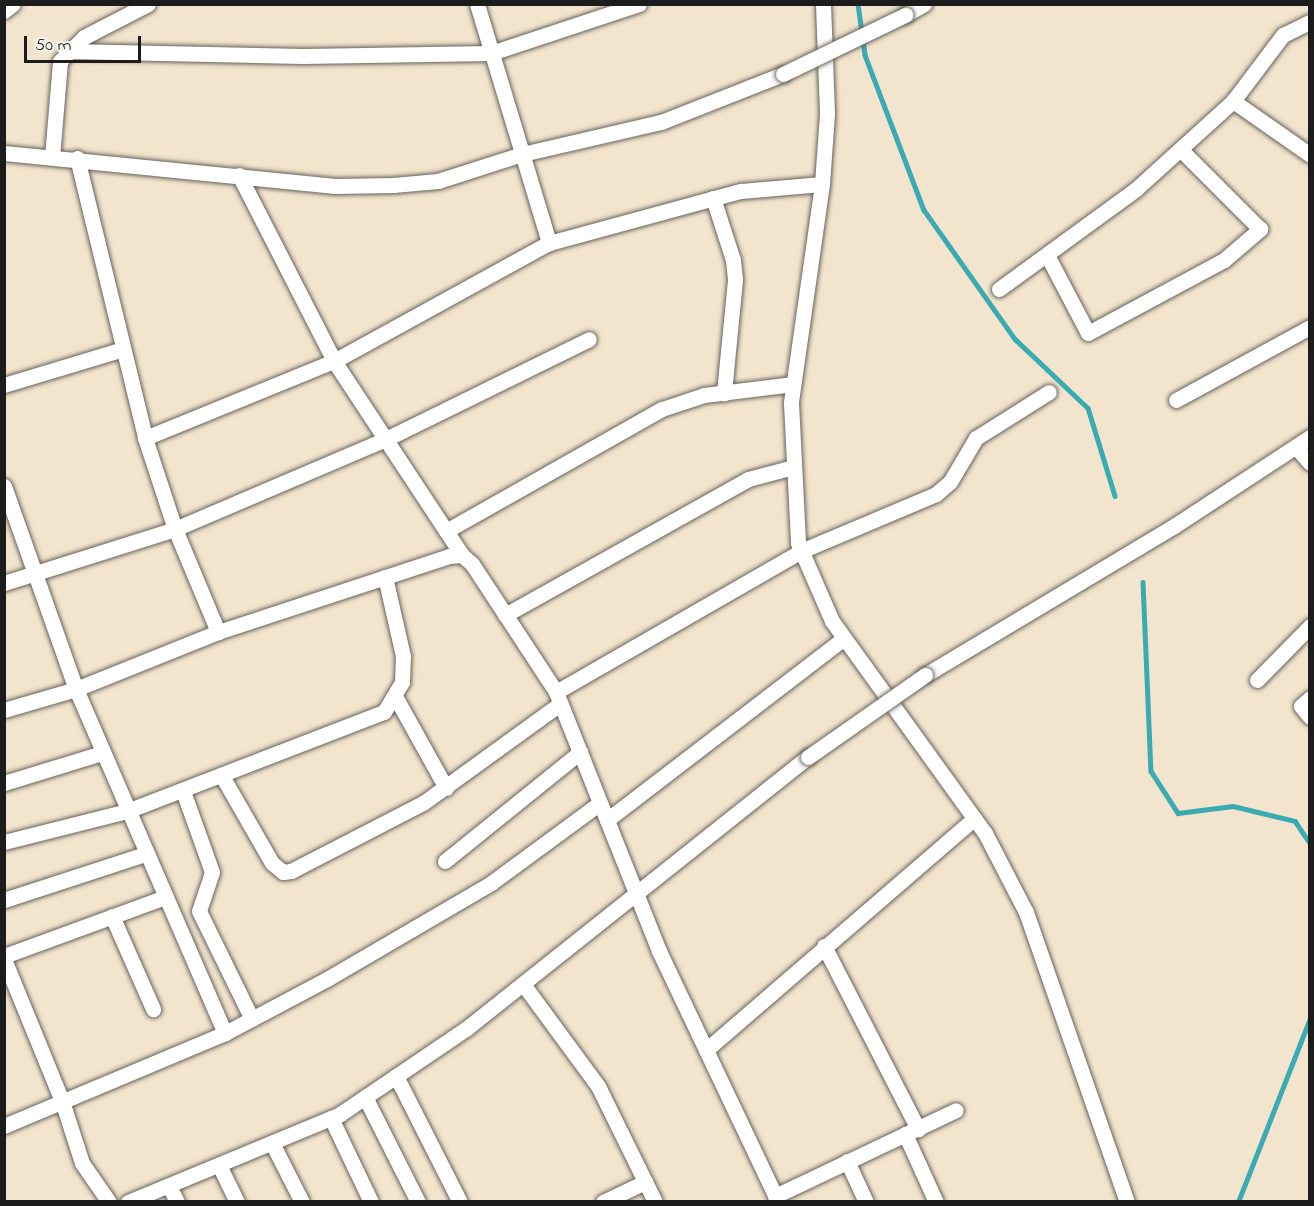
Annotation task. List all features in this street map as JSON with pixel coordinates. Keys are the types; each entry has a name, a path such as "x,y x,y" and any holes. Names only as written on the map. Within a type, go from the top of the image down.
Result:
{"street":[{"path":"4,11 13,4"},
{"path":"52,157 56,78 60,61 84,37 148,4"},
{"path":"477,4 549,243"},
{"path":"68,51 303,56 491,53 639,4"},
{"path":"823,4 827,114 822,184 793,384 793,466 801,551 813,584 843,639 974,819 1026,912 1050,970 1127,1202"},
{"path":"4,153 77,158 335,186 393,185 438,181 522,154 661,122 783,74 924,4"},
{"path":"999,289 1136,189 1233,101 1270,48 1283,35 1310,22"},
{"path":"1233,101 1310,155"},
{"path":"1047,255 1088,333 1224,260 1260,229 1181,150"},
{"path":"77,158 145,438 175,529 218,632"},
{"path":"239,175 334,361 462,555 472,564 558,698 637,895 776,1199 847,1161 956,1110"},
{"path":"145,438 334,361 549,243 741,191 822,184"},
{"path":"713,198 733,260 735,279 724,393"},
{"path":"1176,400 1310,327"},
{"path":"4,584 175,529 386,440 589,339"},
{"path":"4,385 123,349"},
{"path":"446,531 663,409 724,393 793,384"},
{"path":"222,776 272,863 283,872 319,858 446,788 558,698 801,551 936,494 950,482 976,438 1048,392"},
{"path":"128,1202 331,1118 365,1097 467,1029 808,757 925,675 1174,526 1310,437"},
{"path":"1296,447 1310,463"},
{"path":"505,615 727,490 793,466"},
{"path":"4,486 34,576 76,689 145,854 225,1033"},
{"path":"4,710 76,689 218,632 386,577 462,555"},
{"path":"4,842 127,812 369,721 396,698 402,682 403,656 386,577"},
{"path":"1257,680 1310,626"},
{"path":"607,820 843,639"},
{"path":"396,698 446,788"},
{"path":"1310,698 1301,706 1310,717"},
{"path":"445,861 580,752"},
{"path":"4,783 102,753"},
{"path":"183,791 212,872 199,911 252,1019"},
{"path":"4,1126 225,1033 252,1019 491,883 600,803"},
{"path":"706,1050 974,819"},
{"path":"4,900 145,854"},
{"path":"109,1202 82,1163 62,1101 4,958 165,897"},
{"path":"112,916 153,1009"},
{"path":"824,946 911,1132 936,1202"},
{"path":"524,984 598,1086 655,1202"},
{"path":"396,1076 460,1202"},
{"path":"365,1097 418,1202"},
{"path":"331,1118 371,1202"},
{"path":"272,1143 302,1202"},
{"path":"847,1161 866,1202"},
{"path":"219,1164 237,1202"},
{"path":"604,1201 645,1182"},
{"path":"169,1186 177,1202"}],"waterway":[{"path":"858,4 862,32"},
{"path":"863,40 865,55 924,210 1015,339 1088,408 1115,496"},
{"path":"1143,582 1151,771 1178,813 1233,806 1295,821 1310,843"},
{"path":"1238,1202 1310,1018"}]}
